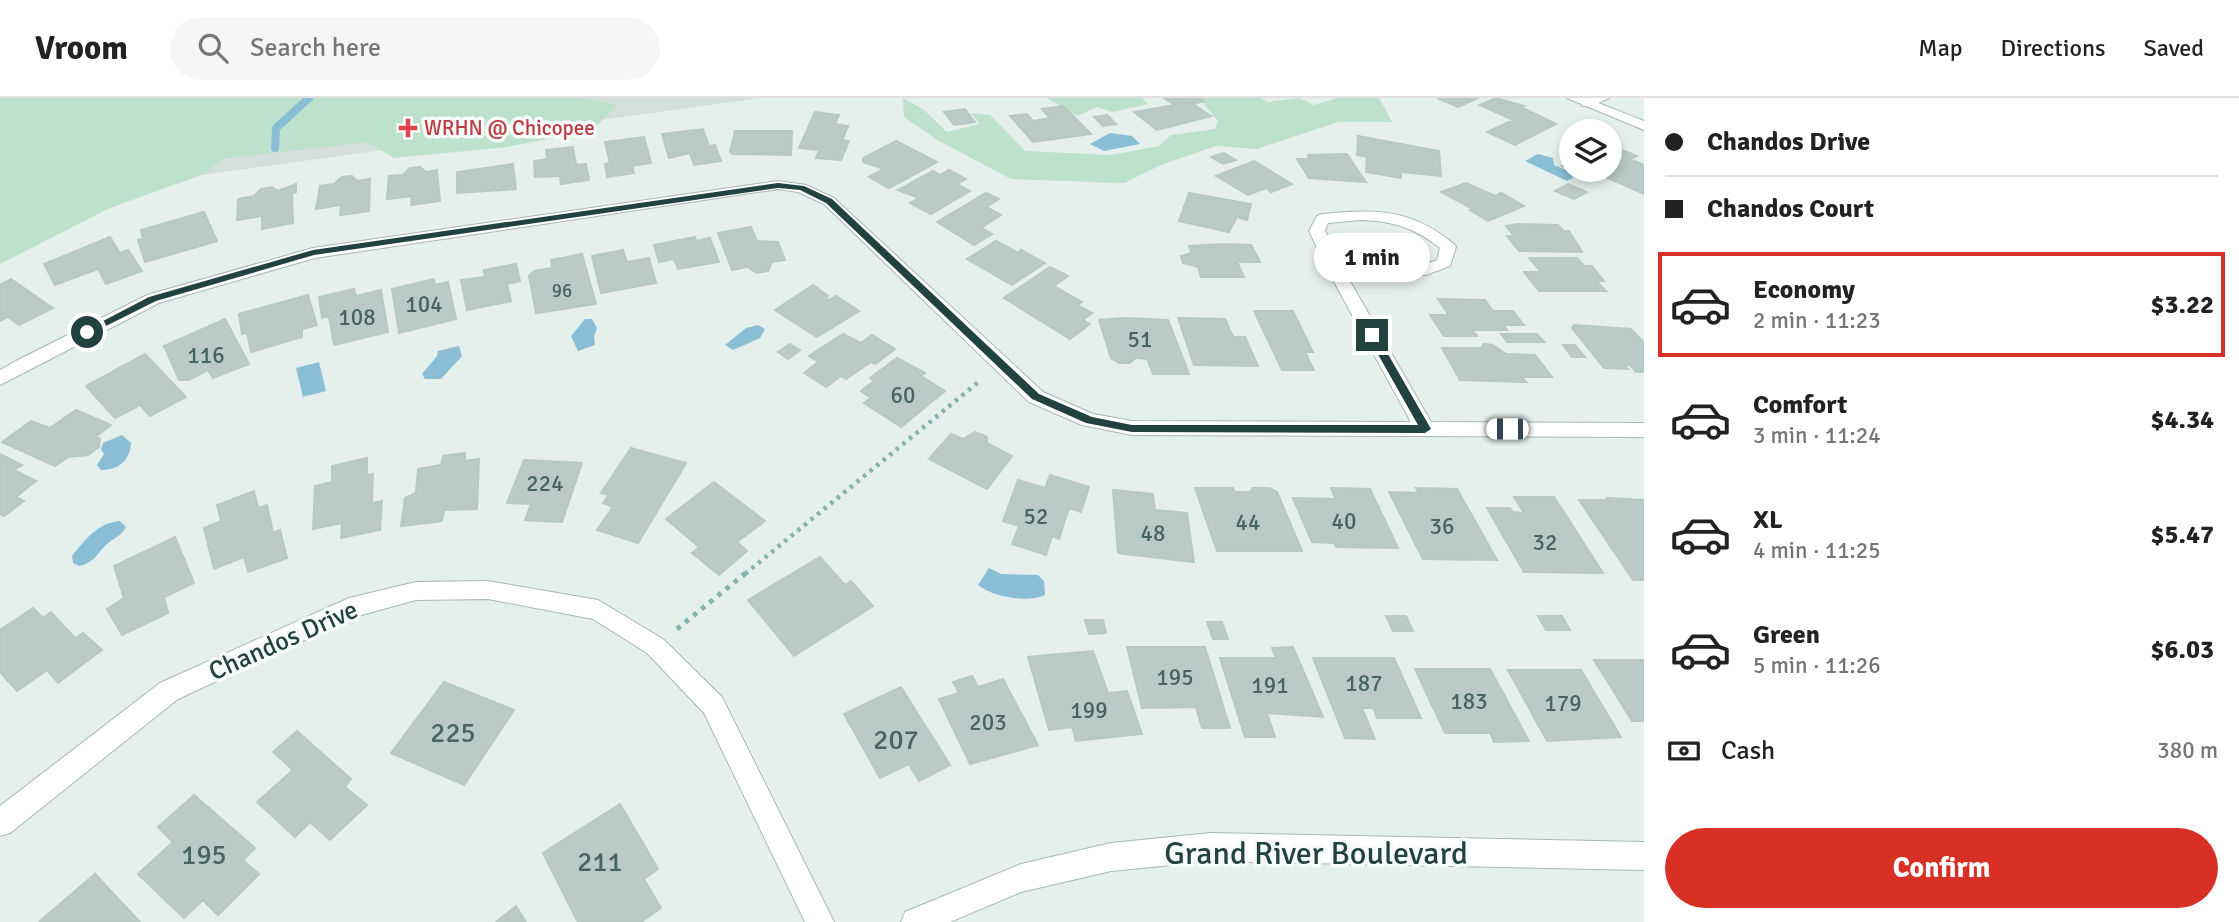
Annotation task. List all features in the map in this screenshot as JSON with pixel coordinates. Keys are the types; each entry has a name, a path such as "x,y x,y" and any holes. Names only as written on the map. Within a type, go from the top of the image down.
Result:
{"street":[{"path":"1580,101 1602,98"},
{"path":"1580,101 1644,126"},
{"path":"0,379 22,365 153,299 313,253 778,185 801,188 829,201 1036,397 1090,420 1132,428 1644,430"},
{"path":"1336,271 1426,270 1444,263 1448,247 1422,225 1393,216 1361,215 1322,219 1317,231 1336,271 1425,429"},
{"name":"Chandos Drive","path":"0,823 169,691 349,608 416,591 488,590 597,610 655,646 713,705 820,922"},
{"name":"Grand River Boulevard","path":"915,922 1021,878 1111,857 1211,847 1644,856"}],"path":[{"path":"655,646 1000,363"}],"shaded area":[{"name":"WRHN @ Chicopee","path":"321,98 760,98 201,175"}],"green space":[{"path":"0,98 582,98 616,105 593,130 507,147 394,158 368,142 227,158 201,175 110,208 0,264"},
{"path":"903,98 924,110 947,132 980,124 971,113 990,115 1025,151 1111,155 1159,146 1171,135 1215,129 1218,121 1199,98 1260,98 1268,102 1299,98 1314,105 1337,98 1379,98 1392,122 1338,122 1256,149 1216,146 1163,164 1124,183 1011,179 939,141 904,117"},
{"path":"1047,98 1142,98 1148,104 1113,112 1097,107 1077,116"}],"water":[{"path":"1110,133 1132,136 1140,144 1104,151 1090,144"},
{"path":"1538,154 1553,158 1554,165 1559,167 1559,177 1525,161"},
{"path":"585,319 592,319 597,328 595,345 578,351 571,336"},
{"path":"758,325 765,329 760,338 733,350 725,345 746,328"},
{"path":"459,346 462,356 441,379 425,379 422,374 438,351"},
{"path":"319,362 326,391 303,397 296,368"},
{"path":"122,435 131,443 126,459 118,466 101,470 97,465 104,454 101,449 103,443"},
{"path":"120,521 126,527 124,530 94,558 79,566 73,563 72,556 92,533 112,522"},
{"path":"989,568 1001,574 1038,575 1044,581 1045,595 1020,599 992,593 978,585"}],"building":[{"path":"1164,98 1200,98 1204,101 1193,104 1211,116 1157,130 1134,112 1174,105"},
{"path":"1437,98 1478,98 1458,107"},
{"path":"1496,98 1524,106 1521,107 1556,124 1515,145 1487,132 1513,120 1480,105"},
{"path":"1063,106 1091,134 1033,142 1010,116 1027,114 1033,121 1050,118 1042,109"},
{"path":"965,109 975,122 954,125 944,112"},
{"path":"815,112 839,115 835,124 848,126 842,140 849,141 841,160 816,158 819,150 799,148"},
{"path":"1107,115 1116,124 1103,126 1094,117"},
{"path":"703,129 709,146 715,145 721,161 694,165 690,153 669,158 662,134"},
{"path":"735,131 792,131 791,155 733,154 730,152"},
{"path":"1358,136 1439,151 1441,176 1401,172 1401,178 1366,172 1367,157 1357,155"},
{"path":"644,137 651,163 632,166 634,173 607,177 605,164 610,163 605,142"},
{"path":"896,141 937,162 889,188 869,177 884,169 863,162 863,158"},
{"path":"573,147 576,165 586,164 589,180 561,184 560,176 535,177 534,161 547,159 546,150"},
{"path":"1622,150 1637,156 1630,159 1644,165 1644,194 1617,182 1622,182"},
{"path":"1224,153 1236,160 1223,164 1211,157"},
{"path":"1347,154 1366,182 1309,178 1297,159 1310,159 1308,155"},
{"path":"1254,161 1292,184 1271,192 1266,188 1248,195 1216,176"},
{"path":"513,164 516,189 457,193 457,172"},
{"path":"420,167 426,172 437,170 440,201 411,205 412,196 387,199 389,176 403,175 410,168"},
{"path":"949,170 966,179 957,184 970,191 931,214 910,203 919,198 898,190 933,171 940,175"},
{"path":"352,176 357,181 370,179 369,211 340,215 341,205 316,209 320,186 334,184 342,177"},
{"path":"1466,183 1495,196 1501,193 1524,206 1488,221 1470,210 1473,209 1441,192"},
{"path":"296,184 296,192 292,193 293,223 262,229 262,216 237,220 238,199 254,196 261,189 272,187 278,191"},
{"path":"1568,184 1587,192 1574,199 1555,191"},
{"path":"986,193 999,199 986,207 1001,215 981,228 992,234 974,245 937,222"},
{"path":"1189,193 1251,204 1247,220 1237,217 1229,232 1179,221"},
{"path":"204,212 217,241 145,262 138,240 143,239 141,230"},
{"path":"1558,225 1564,231 1569,231 1582,252 1519,251 1507,236 1514,236 1506,226"},
{"path":"751,227 757,241 778,242 785,260 772,262 768,271 757,273 747,267 732,270 718,233"},
{"path":"110,237 120,253 128,250 142,271 106,284 98,269 55,285 44,264"},
{"path":"695,237 696,241 710,238 719,262 678,269 674,259 659,262 654,245"},
{"path":"996,241 1045,263 1012,285 967,259"},
{"path":"1251,245 1260,262 1237,262 1244,277 1201,277 1198,267 1183,263 1181,256 1192,253 1189,246"},
{"path":"623,250 627,262 649,258 656,283 601,293 592,256"},
{"path":"582,254 596,304 536,313 529,276 534,271 552,268 551,260"},
{"path":"1529,258 1577,258 1584,266 1592,266 1604,281 1596,281 1606,291 1539,291 1524,272 1541,272"},
{"path":"516,264 520,281 507,284 511,301 467,310 461,280 485,277 484,270"},
{"path":"1050,267 1068,276 1054,286 1082,302 1077,305 1092,313 1083,320 1090,324 1070,339 1004,298"},
{"path":"11,279 53,308 19,325 8,317 0,321 0,285"},
{"path":"434,279 435,285 448,282 456,319 399,333 392,289"},
{"path":"813,285 828,296 825,298 829,300 836,296 859,311 817,337 775,310"},
{"path":"354,289 356,296 381,290 388,332 334,345 329,316 322,318 319,297"},
{"path":"308,295 317,325 302,329 302,337 251,352 247,332 242,334 239,314"},
{"path":"1438,299 1485,300 1493,311 1513,311 1524,325 1503,325 1507,330 1472,330 1477,336 1444,336 1430,315 1449,315"},
{"path":"1254,311 1293,311 1313,352 1305,352 1314,370 1282,370"},
{"path":"1178,318 1225,319 1233,337 1245,337 1258,366 1194,365"},
{"path":"225,319 249,364 213,378 208,370 189,380 179,380 164,346"},
{"path":"1099,320 1168,320 1189,374 1153,374 1147,359 1135,358 1130,363 1119,363 1111,358"},
{"path":"1574,325 1631,329 1644,343 1644,372 1636,372 1630,365 1624,365 1628,369 1604,368 1572,328"},
{"path":"843,334 861,343 872,335 895,349 875,364 871,362 846,379 841,376 826,387 804,373 818,362 809,356"},
{"path":"1501,334 1537,334 1544,342 1507,342"},
{"path":"790,344 800,350 788,359 778,352"},
{"path":"1484,344 1493,345 1506,354 1535,355 1552,377 1521,377 1526,382 1460,380 1442,348 1481,348"},
{"path":"1563,345 1575,345 1585,357 1572,357"},
{"path":"145,354 186,397 150,416 140,405 115,418 86,386"},
{"path":"897,358 925,373 921,376 945,391 901,427 864,403 871,398 861,391 874,381 870,378"},
{"path":"76,410 111,425 95,437 100,439 99,447 88,455 68,457 55,466 2,442 31,421 50,428"},
{"path":"975,432 987,437 987,443 1012,456 987,489 929,459 951,434 963,439"},
{"path":"631,448 686,463 638,543 597,530 613,507 603,503 609,495 601,493"},
{"path":"465,453 465,461 479,459 477,509 444,510 442,521 401,526 405,498 416,493 418,469 441,465 443,456"},
{"path":"0,454 22,465 14,470 36,481 16,497 24,501 4,516 0,514"},
{"path":"367,458 367,475 373,474 372,503 382,501 380,530 341,538 342,523 313,529 315,486 332,482 332,466"},
{"path":"524,460 582,463 562,522 525,520 531,504 507,503"},
{"path":"1050,475 1089,487 1081,512 1069,508 1059,539 1052,536 1046,555 1012,544 1019,526 1003,521 1018,480 1045,488"},
{"path":"714,482 765,521 737,542 747,551 719,575 692,553 699,547 666,519"},
{"path":"1195,488 1233,488 1235,492 1250,492 1253,488 1270,488 1277,492 1302,551 1217,551"},
{"path":"1331,488 1370,489 1398,548 1336,547 1334,543 1312,542 1293,498 1336,499"},
{"path":"1416,488 1457,489 1497,560 1423,559 1389,492 1419,493"},
{"path":"1113,490 1153,494 1155,510 1187,513 1194,562 1118,553"},
{"path":"254,491 258,508 267,505 273,533 280,530 287,558 248,572 244,557 214,569 204,528 221,521 217,505"},
{"path":"1514,497 1554,497 1603,573 1524,572 1487,508 1510,508 1513,512 1524,513"},
{"path":"1607,498 1644,500 1644,580 1633,580 1579,500 1609,500"},
{"path":"175,537 194,583 164,597 168,613 122,635 107,609 124,598 114,566"},
{"path":"820,557 845,585 851,581 873,606 794,656 748,600"},
{"path":"33,608 43,618 51,612 75,638 83,633 102,650 58,683 47,670 17,691 0,672 0,630"},
{"path":"1386,616 1406,616 1413,631 1393,631"},
{"path":"1538,616 1562,616 1570,630 1546,630"},
{"path":"1085,620 1103,620 1106,633 1089,634"},
{"path":"1207,622 1222,622 1228,639 1213,639"},
{"path":"1127,647 1205,647 1230,728 1202,728 1196,707 1142,708"},
{"path":"1293,647 1323,717 1267,713 1275,737 1245,737 1220,658 1276,658 1272,648"},
{"path":"1093,651 1108,693 1127,691 1142,734 1076,741 1072,727 1049,730 1028,657"},
{"path":"1313,658 1394,658 1421,718 1377,718 1373,708 1362,708 1375,739 1345,738"},
{"path":"1594,660 1644,660 1644,721 1632,721"},
{"path":"1415,669 1490,669 1529,741 1494,742 1490,733 1445,733"},
{"path":"1508,670 1581,670 1621,737 1547,741"},
{"path":"972,676 978,687 1003,679 1038,745 970,764 939,699 959,693 953,682"},
{"path":"444,682 514,710 464,785 391,753"},
{"path":"901,687 950,765 919,781 909,764 880,778 844,714"},
{"path":"297,731 351,779 345,787 367,805 330,840 310,822 295,837 257,802 293,770 273,752"},
{"path":"194,795 255,848 243,860 259,874 218,915 203,900 184,918 138,874 173,842 158,827"},
{"path":"620,804 658,869 644,879 661,908 641,922 578,922 543,853"},
{"path":"95,874 140,922 40,921"},
{"path":"516,906 526,922 496,922"}],"waterway":[{"path":"275,148 276,128 309,98"}],"place":[{"name":"WRHN @ Chicopee","path":"408,128"}],"route":[{"path":"87,332 153,299 313,253 778,185 801,188 829,201 1036,397 1090,420 1132,428 1425,429 1372,335"}]}
